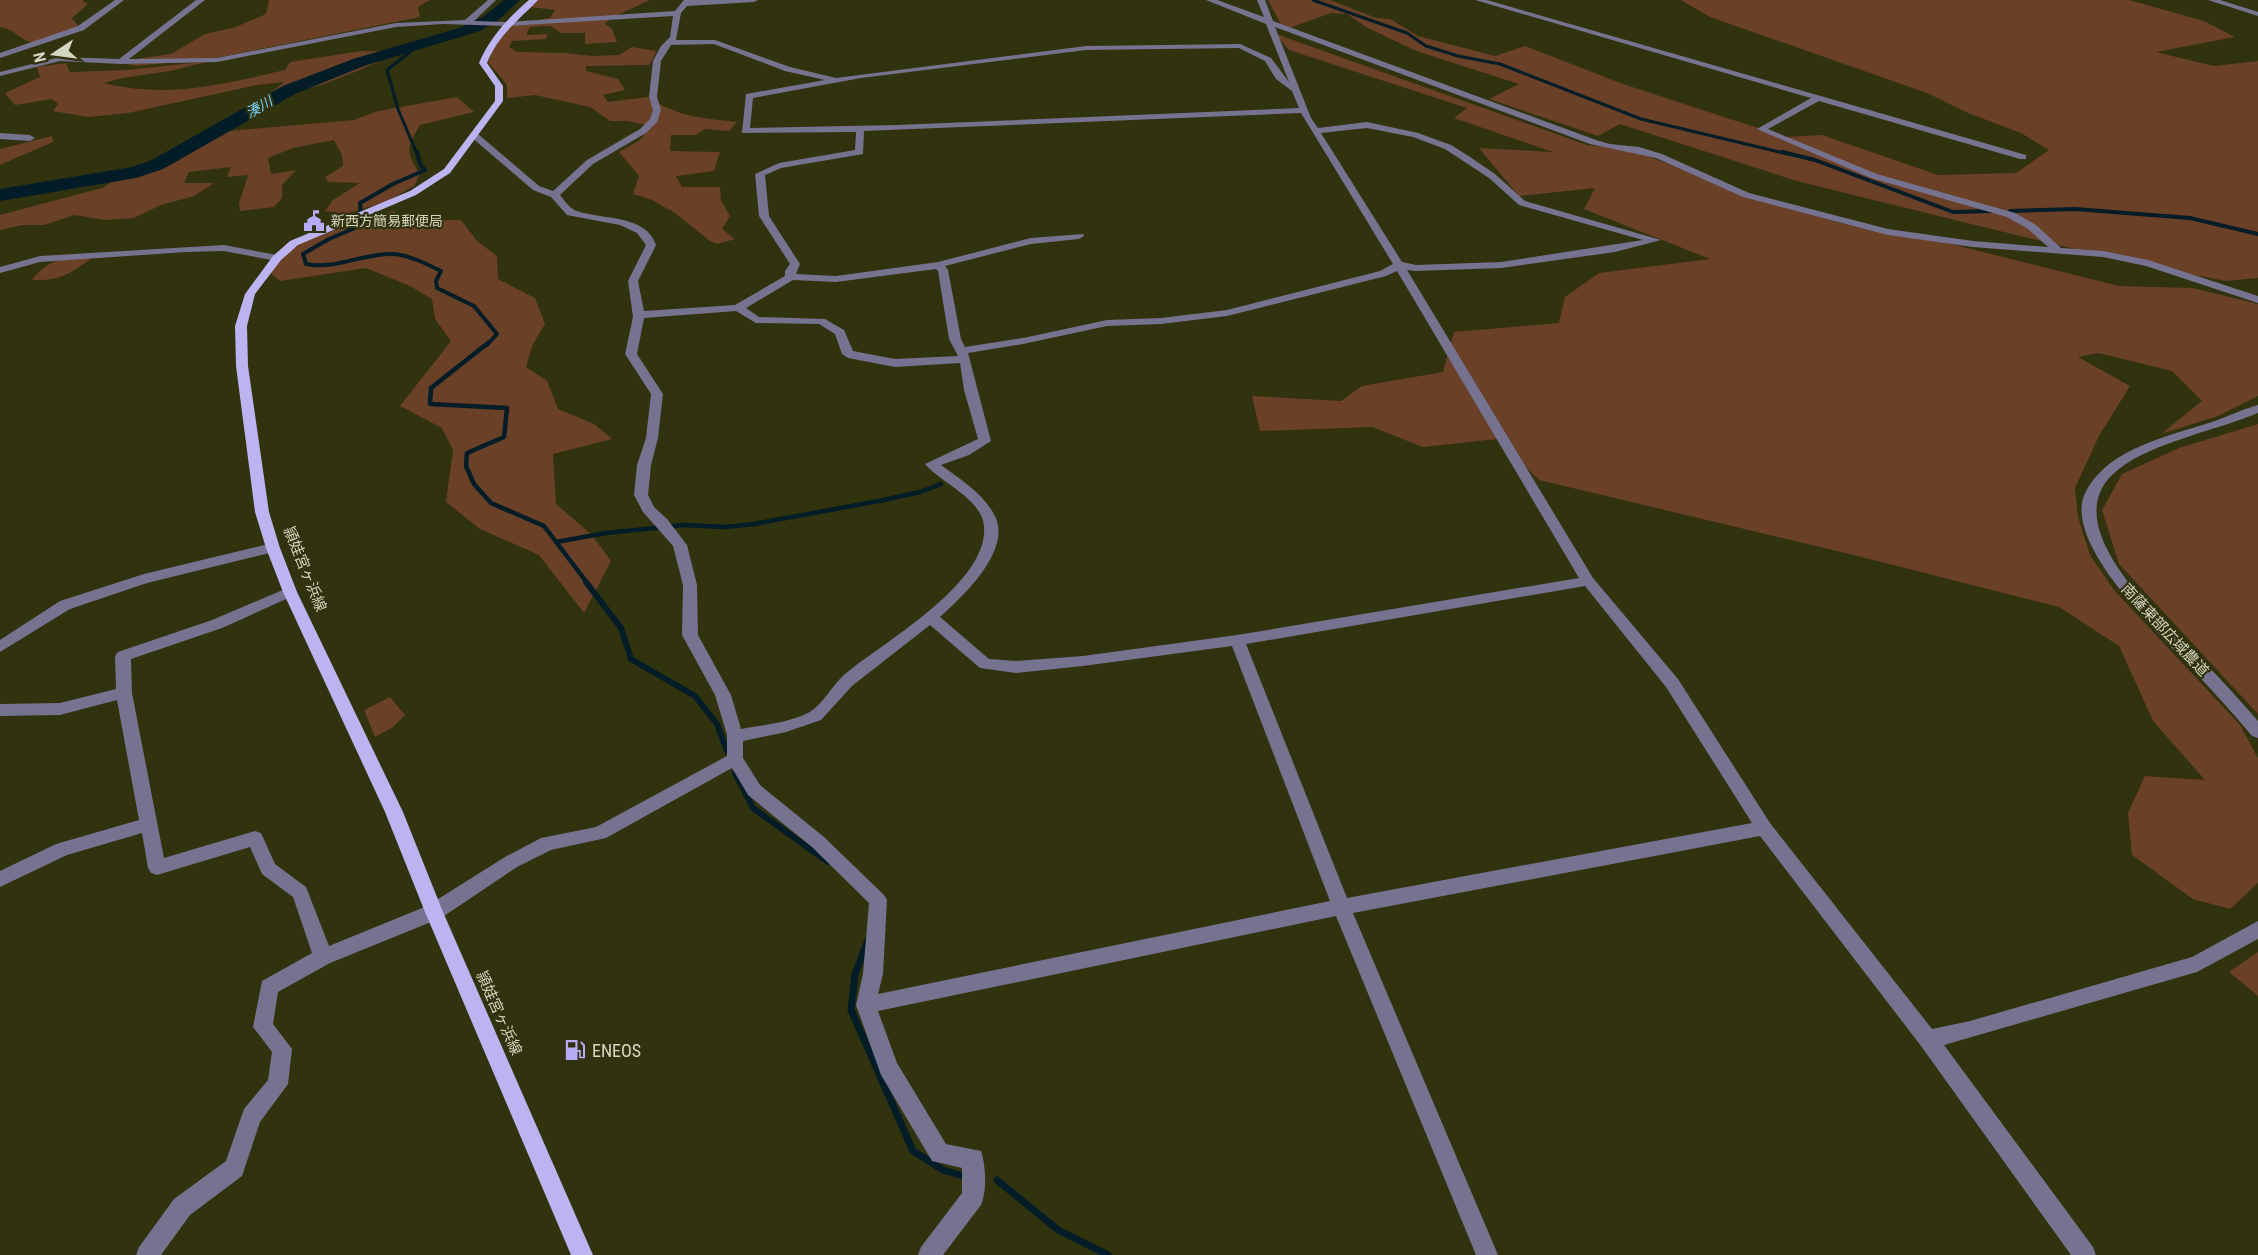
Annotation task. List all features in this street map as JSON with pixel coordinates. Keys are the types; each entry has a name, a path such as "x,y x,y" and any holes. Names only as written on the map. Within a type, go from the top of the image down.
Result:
{"main road":[{"name":"頴娃宮ヶ浜線","path":"534,0 519,10 486,52 483,63 499,86 499,101 447,171 413,193 294,243 277,258 250,294 241,326 242,366 262,512 273,548 290,592 394,812 434,912 582,1255"}],"street":[{"path":"0,56 81,28 120,0"},
{"path":"121,62 201,0"},
{"path":"472,22 492,0"},
{"path":"554,195 590,162 643,131 654,120 657,110 653,97 657,61 664,48 674,38 677,13 686,2 754,0"},
{"path":"1210,0 1593,141 1659,156 1746,195 1888,232 1973,244 2056,248 2148,263 2258,300"},
{"path":"1261,0 1304,110 1315,131 1400,265 1588,581 1672,683 1764,828 1928,1040 2085,1255"},
{"path":"1479,0 2023,157"},
{"path":"2212,0 2258,14"},
{"path":"0,74 60,59 121,62 218,60 396,25 472,22 507,24 677,13"},
{"path":"669,43 716,42 788,69 842,81"},
{"path":"1296,90 1289,87 1273,71 1268,60 1240,45 1086,48 749,96 745,131 860,129 1304,110"},
{"path":"1816,99 1761,129 1874,176 2011,215 2032,227 2056,248"},
{"path":"738,308 756,320 821,321 840,332 848,354 895,363 962,355 1107,323 1161,321 1227,313 1373,274 1382,274 1400,265 1416,268 1501,265 1615,249 1656,240 1522,203 1492,176 1467,159 1448,147 1415,135 1367,125 1315,131"},
{"path":"791,277 790,271 795,264 764,216 760,174 779,166 860,152 860,129"},
{"path":"0,136 30,138"},
{"path":"475,136 536,188 554,195 571,213 623,223 641,231 649,239 651,245 633,281 639,302 639,315 631,354 657,394 652,438 644,465 641,495 648,509 680,545 690,585 690,635 723,695 735,737 735,759 754,790 818,842 878,900 873,974 866,1005 888,1068 940,1154 973,1159 973,1197 929,1255"},
{"path":"639,315 738,308 791,277 836,279 939,265 1031,241 1079,236"},
{"path":"0,270 40,259 186,249 240,249 277,258"},
{"path":"735,737 817,715 846,682 895,643 932,618 961,589 984,561 991,525 982,508 968,492 932,464 985,441 970,390 943,270 939,265"},
{"name":"南薩東部広域農道","path":"2258,409 2140,452 2119,464 2101,477 2091,493 2089,518 2095,541 2124,588 2232,701 2258,732"},
{"path":"0,647 64,605 144,579 273,548"},
{"path":"932,618 985,664 1016,667 1083,661 1237,640 1588,581"},
{"path":"290,592 217,624 123,656 124,693 157,868 255,838 268,869 300,892 323,957"},
{"path":"1237,640 1341,907 1487,1255"},
{"path":"0,710 60,709 124,693"},
{"path":"147,1255 182,1207 234,1168 251,1116 278,1084 282,1049 263,1027 269,987 323,957 434,912 511,862 547,843 600,833 735,759"},
{"path":"0,879 62,849 149,824"},
{"path":"866,1005 1341,907 1764,828"},
{"path":"1928,1040 2198,964 2258,929"}],"shaded area":[{"path":"0,0 82,0 88,4 72,18 79,27 53,40 32,43 0,27"},
{"path":"269,0 430,0 418,7 420,17 216,58 137,66 115,62 171,54 205,34 236,27 266,14"},
{"path":"538,0 650,0 611,18 605,24 612,29 617,42 585,44 585,33 561,33 550,26 530,27 526,35 548,34 546,39 512,41 509,47 517,52 592,56 619,55 632,47 657,51 649,65 586,66 586,71 618,79 625,90 603,95 608,102 648,97 680,113 737,122 729,131 705,129 696,135 671,135 670,151 720,152 714,171 676,176 682,187 720,187 721,200 730,216 722,229 735,239 717,244 710,241 675,213 652,200 633,194 639,176 619,152 640,140 650,126 628,121 610,121 590,107 535,95 507,98 507,85 488,62 493,47 511,25 550,18 555,10 530,7"},
{"path":"1268,0 1330,0 1376,18 1390,19 1418,36 1495,56 1525,46 1623,84 1785,137 1822,135 1938,175 2016,173 2049,150 2021,133 1968,113 1927,93 1710,17 1681,0 2129,0 2204,21 2235,37 2156,52 2214,66 2258,61 2258,278 2226,281 2137,264 1979,226 1797,181 1620,124 1598,136 1489,99 1519,84 1416,51 1366,27 1347,14 1331,13 1284,30"},
{"path":"1276,34 1587,145 1629,149 1677,167 1744,197 1849,225 1931,239 2119,286 2193,288 2258,304 2258,396 2218,416 2161,434 2202,401 2172,371 2098,353 2078,357 2130,386 2099,436 2075,488 2078,517 2090,555 2114,590 2240,725 2258,758 2258,883 2230,909 2193,899 2132,855 2128,813 2145,776 2205,780 2153,721 2119,646 2059,607 1854,555 1539,480 1497,439 1423,447 1372,427 1260,431 1252,396 1341,401 1362,386 1443,372 1454,332 1559,323 1565,297 1599,273 1710,259 1584,209 1595,188 1519,196 1479,148 1553,152 1454,118 1467,108 1289,50"},
{"path":"361,51 402,52 300,91 271,93 284,82 257,85 128,113 88,117 53,111 58,104 52,99 15,105 5,93 40,77 37,67 66,63 70,72 126,70 210,61 104,83 127,88 172,90 240,80 285,70 290,62"},
{"path":"457,97 474,112 420,125 412,139 410,155 420,174 414,186 386,202 345,214 325,211 333,200 360,183 329,182 325,177 343,166 342,155 334,140 293,148 268,158 271,174 296,170 282,185 282,198 274,207 240,211 239,204 248,175 227,177 231,167 189,172 184,183 214,183 194,196 161,205 134,218 106,220 74,215 44,225 23,225 0,230 0,215 102,188 130,171 177,156 229,131 354,120 378,111"},
{"path":"52,136 53,142 0,165 0,149"},
{"path":"393,211 410,221 461,220 477,241 497,256 498,279 535,298 545,324 532,346 526,367 547,381 558,409 594,424 612,439 553,454 556,504 592,535 611,561 584,613 539,555 480,529 446,502 453,450 442,428 400,406 451,341 435,319 432,299 410,286 366,268 280,281 267,270 285,254 308,239"},
{"path":"92,258 58,278 32,280 38,272 51,263 66,259"},
{"path":"2258,424 2258,714 2119,564 2102,510 2122,474 2179,448"},
{"path":"390,697 405,715 393,727 375,737 364,710"},
{"path":"2258,952 2258,996 2229,972"}],"waterway":[{"name":"湊川","path":"0,195 136,172 156,165 289,90 358,62 474,28 488,21 513,0"},
{"path":"1313,0 1407,33 1426,46 1458,56 1500,64 1641,119 1788,154"},
{"path":"417,154 398,109 387,70 420,44"},
{"path":"417,152 420,164 425,170 393,184 360,203 362,225 329,239 303,254 306,264 328,265 382,254 405,256 424,263 441,271 436,281 437,288 474,306 497,334 487,345"},
{"path":"1782,152 1815,160 1953,212 1991,211"},
{"path":"2010,211 2075,209 2190,218 2258,234"},
{"path":"488,343 431,388 430,404 507,408 504,437 467,453 466,466 474,484 491,503 544,526 556,542"},
{"path":"556,542 606,533 684,525 725,527 754,524 879,501 920,492 941,484"},
{"path":"556,542 588,584"},
{"path":"586,582 621,628 631,659 695,696 717,724 727,751"},
{"path":"735,773 753,808 828,862"},
{"path":"868,940 855,974 851,1010 913,1151 943,1170 963,1176"},
{"path":"997,1180 1058,1230 1108,1255"}],"place":[{"name":"新西方簡易郵便局","path":"314,221"},
{"name":"ENEOS","path":"575,1050"}]}
